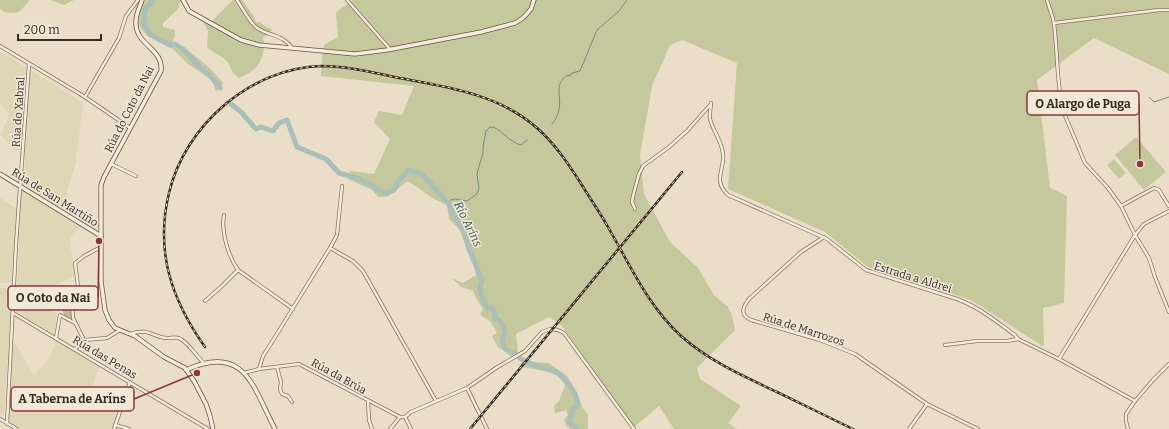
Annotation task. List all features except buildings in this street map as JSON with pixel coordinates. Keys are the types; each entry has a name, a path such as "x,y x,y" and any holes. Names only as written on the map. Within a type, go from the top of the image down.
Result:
{"street":[{"path":"85,97 119,38 126,16 138,0"},
{"name":"Rúa do Coto da Nai","path":"120,330 114,327 109,320 102,293 101,185 161,71 162,65 158,55 140,38 137,31 135,23 136,15 142,0"},
{"path":"183,0 189,11 241,40 260,45 355,54 481,32 515,23 523,18 531,9 534,0"},
{"path":"237,0 256,27 277,36 290,44 292,48"},
{"path":"348,0 390,49"},
{"path":"1047,0 1054,22 1059,80 1064,113 1085,163 1108,188 1121,206 1135,235 1149,258 1155,278 1169,312"},
{"path":"1054,22 1169,10"},
{"path":"0,46 85,97 130,128"},
{"name":"Rúa do Xabral","path":"7,424 20,186 30,64"},
{"name":"Estrada a Aldrei","path":"635,209 632,202 633,196 639,174 644,166 669,148 687,131 711,103 711,121 723,153 719,178 720,184 724,191 730,196 824,237 866,270 963,301 982,311 1015,335 1018,339 1059,359 1135,401"},
{"name":"Rúa do Coto da Nai","path":"111,164 136,176"},
{"name":"Rúa de San Martiño","path":"0,174 101,236"},
{"path":"259,369 264,356 337,235 342,186"},
{"path":"1121,206 1154,188 1159,190 1169,206"},
{"path":"1059,359 1135,235 1144,224 1169,211"},
{"path":"224,215 223,230 231,258 238,270 292,309"},
{"name":"Rúa de Marrozos","path":"824,237 801,252 752,296 744,307 744,316 751,320 820,340 855,354 928,404 978,429"},
{"path":"84,340 73,318 72,304 77,300 79,294 75,263 84,256 101,247"},
{"path":"330,248 353,261 362,271 436,401"},
{"path":"205,301 238,270"},
{"name":"Rúa das Penas","path":"13,313 208,429"},
{"path":"56,338 60,315 75,322"},
{"path":"390,429 400,418 405,417 411,412 467,388 525,351 542,332 550,329 558,330 564,333 634,429"},
{"path":"75,349 84,340 107,338 120,330 131,334 164,357 181,365 186,370 203,398 213,429"},
{"path":"131,334 150,332 166,338 181,338 204,363"},
{"path":"945,345 977,341 1007,341 1018,339"},
{"path":"186,370 211,361 227,362 244,373 257,391 275,429"},
{"name":"Rúa da Brúa","path":"244,373 259,369 293,364 304,366 400,418"},
{"path":"1128,429 1126,414 1135,401 1169,364"},
{"path":"277,367 281,382 281,392 282,394 288,396 292,402"},
{"path":"114,429 130,382"},
{"path":"467,388 487,429"},
{"path":"368,401 369,420 372,429"},
{"path":"909,429 928,404"},
{"path":"405,417 411,429"},
{"path":"0,420 16,429"},
{"path":"116,425 129,429"}],"shaded area":[{"path":"0,51 83,103 76,162 62,209 24,184 25,155 14,150 1,135 9,114 0,103"},
{"path":"23,191 81,227 69,239 76,275 56,285 45,306 57,314 54,335 16,311 21,193"},
{"path":"0,198 16,208 12,283 0,283"},
{"path":"0,288 12,288 4,416 0,414"},
{"path":"13,340 34,375 49,359 56,341 99,366 91,392 122,399 112,429 24,429 9,421"}],"green space":[{"path":"0,0 30,0 19,11 14,13 4,12 0,8"},
{"path":"50,0 74,0 64,5"},
{"path":"145,0 181,0 178,9 163,23 163,27 175,30 175,37 172,42 193,54 206,65 223,83 222,86 216,91 212,80 188,64 173,49 149,37 144,32 138,23 139,15"},
{"path":"233,0 242,0 252,13 256,22 260,22 272,29 269,35 263,38 264,50 262,58 256,68 239,78 233,73 226,60 207,47 208,31 203,22 207,20 212,21"},
{"path":"353,0 1169,0 1169,74 1094,38 1037,80 1050,188 1067,196 1064,303 1043,308 1044,347 971,300 868,267 825,232 728,189 737,63 682,40 670,45 652,86 640,155 644,194 670,242 698,268 714,295 728,307 732,315 735,330 697,368 700,379 741,406 728,423 737,429 674,429 659,406 634,427 562,326 549,317 516,334 518,351 512,357 498,347 492,336 497,333 490,321 480,315 483,309 473,291 461,287 452,278 463,283 476,275 473,261 467,251 460,230 449,219 447,205 434,199 408,181 387,197 378,197 372,190 348,179 350,171 374,174 390,139 374,122 379,111 402,115 414,86 321,76 324,45 338,37 336,12"},
{"path":"1136,137 1166,172 1144,190 1115,155"},
{"path":"1114,159 1126,173 1119,179 1107,165"},
{"path":"66,302 67,304 71,303 72,318 68,318 64,315 61,303"},
{"path":"526,358 533,362 549,363 567,376 577,392 582,407 588,415 588,429 570,429 566,425 564,419 568,415 566,410 555,413 554,406 559,401 565,385 557,375 518,366"}],"waterway":[{"name":"Río Aríns","path":"153,0 145,9 144,24 150,34 170,45 175,44 183,49 220,88"},
{"path":"552,124 559,110 559,86 561,82 568,75 570,76 572,73 580,71 597,30 619,11 627,0"},
{"path":"1149,97 1154,102 1169,97"},
{"name":"Río Aríns","path":"231,104 241,112 256,129 261,127 273,131 279,123 287,120 297,147 326,159 339,173 357,178 373,186 379,191 387,193 394,190 400,179 409,170 423,175 448,203 465,233 469,249 482,280 480,288 482,298 488,308 491,307 494,310 495,319 499,320 505,332 502,340 505,347 507,350 514,352 522,360 556,372 564,379 574,393 578,403 576,407 573,408 569,421 578,429"},
{"path":"451,200 455,199 467,201 477,194 479,188 477,175 483,153 486,131 490,127 498,129 512,141 521,145 527,140"}],"railway":[{"path":"205,347 183,311 169,274 165,255 165,214 169,193 177,168 190,145 206,123 225,105 246,89 270,77 295,69 321,66 344,67 427,83 477,95 493,101 523,117 543,134 565,160 601,215 649,298 669,324 681,336 703,353 727,367 853,429"},
{"path":"470,429 682,172"}],"place":[{"name":"O Alargo de Puga","path":"1140,164"},
{"name":"O Coto da Nai","path":"99,241"},
{"name":"A Taberna de Aríns","path":"197,373"}]}
